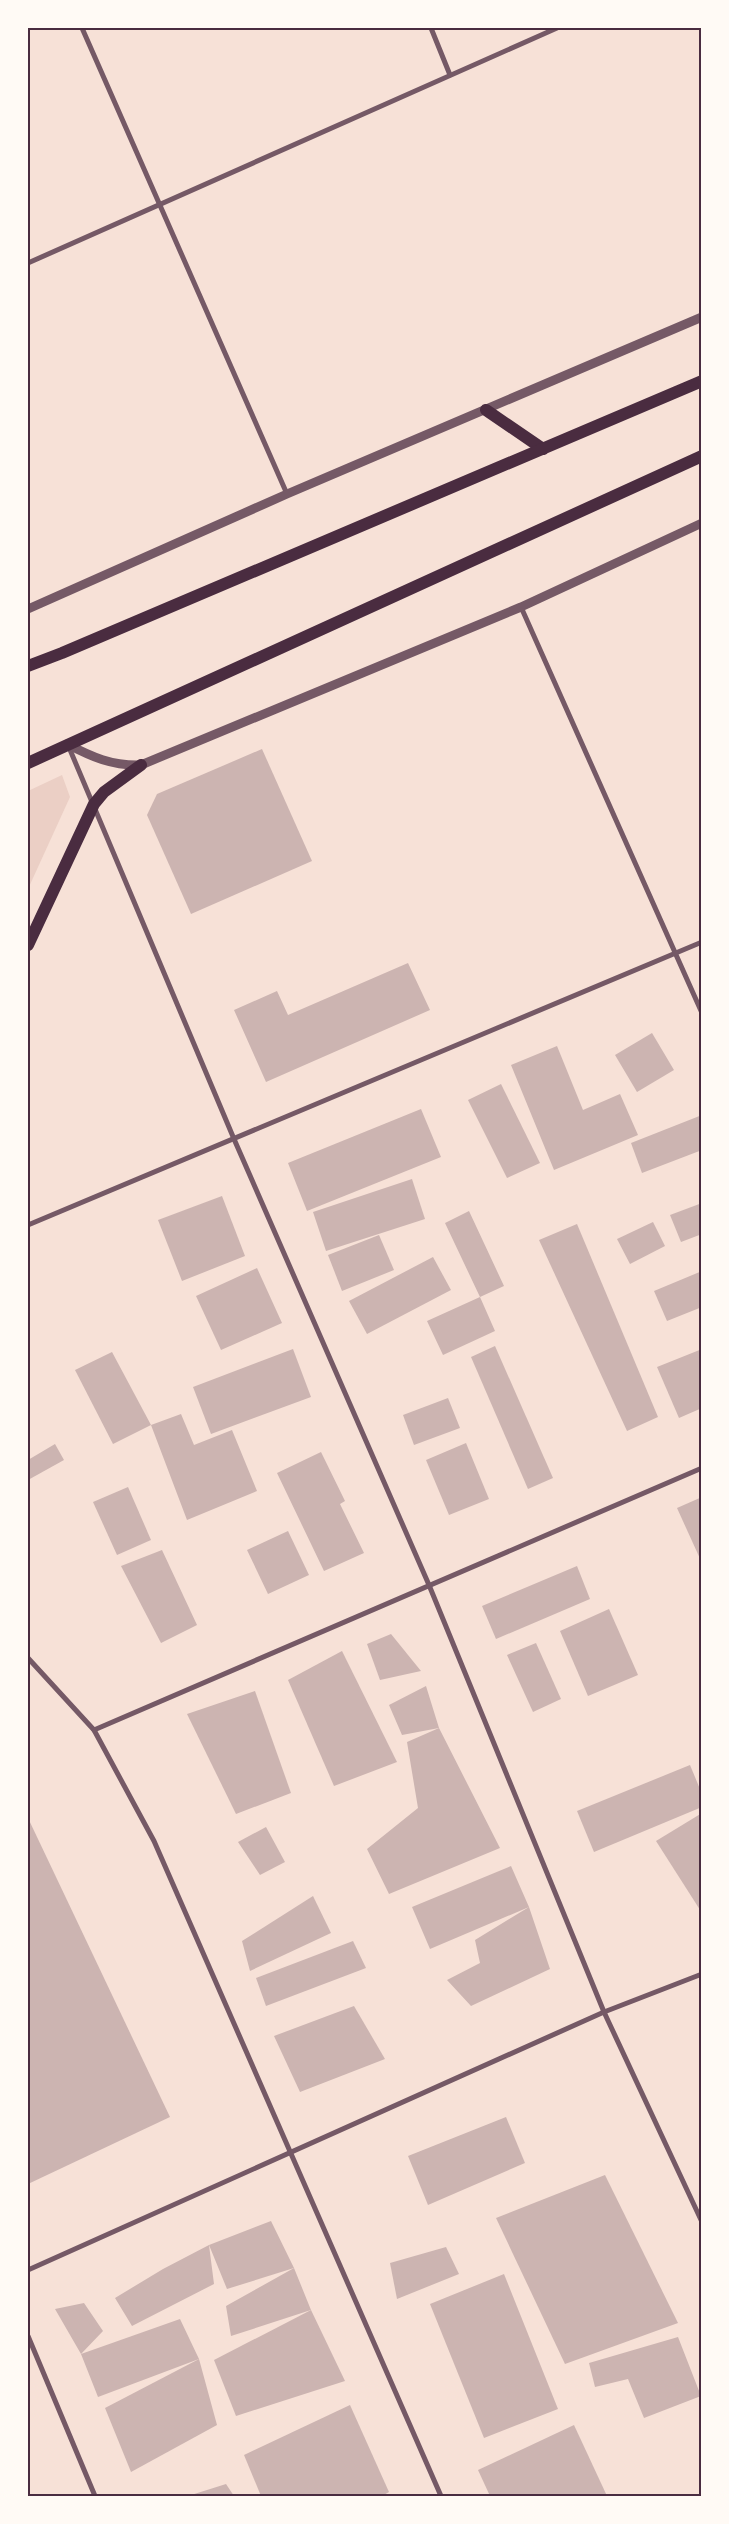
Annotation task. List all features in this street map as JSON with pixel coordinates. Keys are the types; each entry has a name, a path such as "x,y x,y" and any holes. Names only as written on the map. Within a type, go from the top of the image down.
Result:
{"main road":[{"path":"28,666 702,381"},
{"path":"486,410 543,449"},
{"path":"28,763 702,456"},
{"path":"28,945 94,804 104,792 141,765"}],"street":[{"path":"82,28 287,494"},
{"path":"431,28 450,75"},
{"path":"28,263 556,28"},
{"path":"28,609 287,494 702,317"},
{"path":"67,744 100,760 121,766 141,765 521,607 702,523"},
{"path":"521,607 702,1013"},
{"path":"67,744 94,804 234,1139 429,1585 604,2012 702,2222"},
{"path":"28,1225 702,942"},
{"path":"94,1730 702,1468"},
{"path":"28,1658 94,1730 154,1841 440,2496"},
{"path":"28,2270 604,2012 702,1974"},
{"path":"28,2336 95,2496"}],"shaded area":[{"path":"62,775 70,797 28,889 28,791"}],"building":[{"path":"262,749 312,861 191,914 147,815 157,794"},
{"path":"408,963 430,1010 266,1082 234,1010 277,991 288,1015"},
{"path":"652,1033 674,1070 637,1092 615,1055"},
{"path":"557,1046 583,1110 620,1094 638,1135 554,1170 511,1065"},
{"path":"501,1084 540,1163 507,1178 468,1100"},
{"path":"421,1109 441,1157 307,1211 288,1163"},
{"path":"702,1115 702,1150 642,1173 631,1143"},
{"path":"412,1179 425,1219 326,1251 313,1212"},
{"path":"222,1196 245,1256 182,1281 158,1220"},
{"path":"702,1203 702,1234 681,1242 670,1215"},
{"path":"469,1211 504,1286 480,1297 445,1223"},
{"path":"653,1222 665,1246 630,1264 617,1239"},
{"path":"577,1224 658,1417 627,1431 539,1240"},
{"path":"379,1235 394,1270 342,1291 328,1255"},
{"path":"433,1257 451,1290 367,1334 349,1301"},
{"path":"257,1268 282,1323 221,1350 196,1296"},
{"path":"702,1271 702,1307 667,1321 654,1291"},
{"path":"480,1297 495,1331 443,1355 427,1321"},
{"path":"495,1346 553,1478 528,1489 471,1357"},
{"path":"293,1349 311,1397 211,1434 193,1387"},
{"path":"702,1349 702,1408 679,1418 657,1367"},
{"path":"112,1352 151,1425 113,1444 75,1370"},
{"path":"448,1398 460,1428 414,1445 403,1415"},
{"path":"181,1414 194,1445 232,1430 257,1491 187,1520 151,1425"},
{"path":"466,1443 489,1499 449,1515 426,1460"},
{"path":"55,1444 64,1460 28,1480 28,1460"},
{"path":"321,1452 345,1501 340,1504 364,1553 324,1571 277,1473"},
{"path":"128,1487 151,1540 117,1555 93,1502"},
{"path":"702,1497 702,1563 677,1508"},
{"path":"288,1531 309,1575 268,1594 247,1550"},
{"path":"162,1550 197,1625 161,1643 121,1566"},
{"path":"577,1566 590,1599 496,1639 482,1606"},
{"path":"609,1609 638,1675 588,1696 560,1631"},
{"path":"391,1634 421,1671 380,1680 367,1644"},
{"path":"536,1643 561,1699 533,1712 507,1655"},
{"path":"342,1651 397,1762 334,1786 288,1680"},
{"path":"426,1686 439,1728 402,1735 389,1705"},
{"path":"255,1691 291,1793 236,1814 187,1714"},
{"path":"439,1728 500,1848 389,1894 367,1849 418,1808 407,1742"},
{"path":"690,1765 702,1794 702,1807 594,1852 577,1811"},
{"path":"702,1813 702,1913 656,1841"},
{"path":"28,1818 170,2117 28,2184"},
{"path":"266,1827 285,1862 260,1875 238,1842"},
{"path":"511,1866 529,1907 430,1949 412,1907"},
{"path":"313,1896 331,1933 250,1971 242,1941"},
{"path":"529,1907 550,1969 471,2006 447,1980 480,1963 475,1940"},
{"path":"353,1941 366,1968 266,2006 256,1978"},
{"path":"354,2006 385,2059 300,2092 274,2036"},
{"path":"506,2117 525,2163 428,2205 408,2156"},
{"path":"605,2175 678,2323 565,2364 496,2218"},
{"path":"271,2221 294,2268 227,2289 209,2245"},
{"path":"209,2245 214,2284 132,2326 115,2298 163,2269"},
{"path":"446,2247 459,2274 397,2299 390,2263"},
{"path":"294,2268 311,2310 231,2336 226,2306"},
{"path":"504,2274 558,2409 484,2438 430,2304"},
{"path":"84,2303 103,2331 81,2354 55,2309"},
{"path":"311,2310 345,2381 236,2416 214,2360"},
{"path":"180,2319 199,2359 98,2397 81,2354"},
{"path":"678,2337 701,2396 644,2418 628,2379 595,2387 589,2363"},
{"path":"199,2359 217,2425 131,2472 105,2408"},
{"path":"350,2405 389,2492 382,2496 261,2496 244,2455"},
{"path":"574,2425 607,2496 490,2496 478,2470"},
{"path":"226,2484 234,2496 188,2496"}]}
